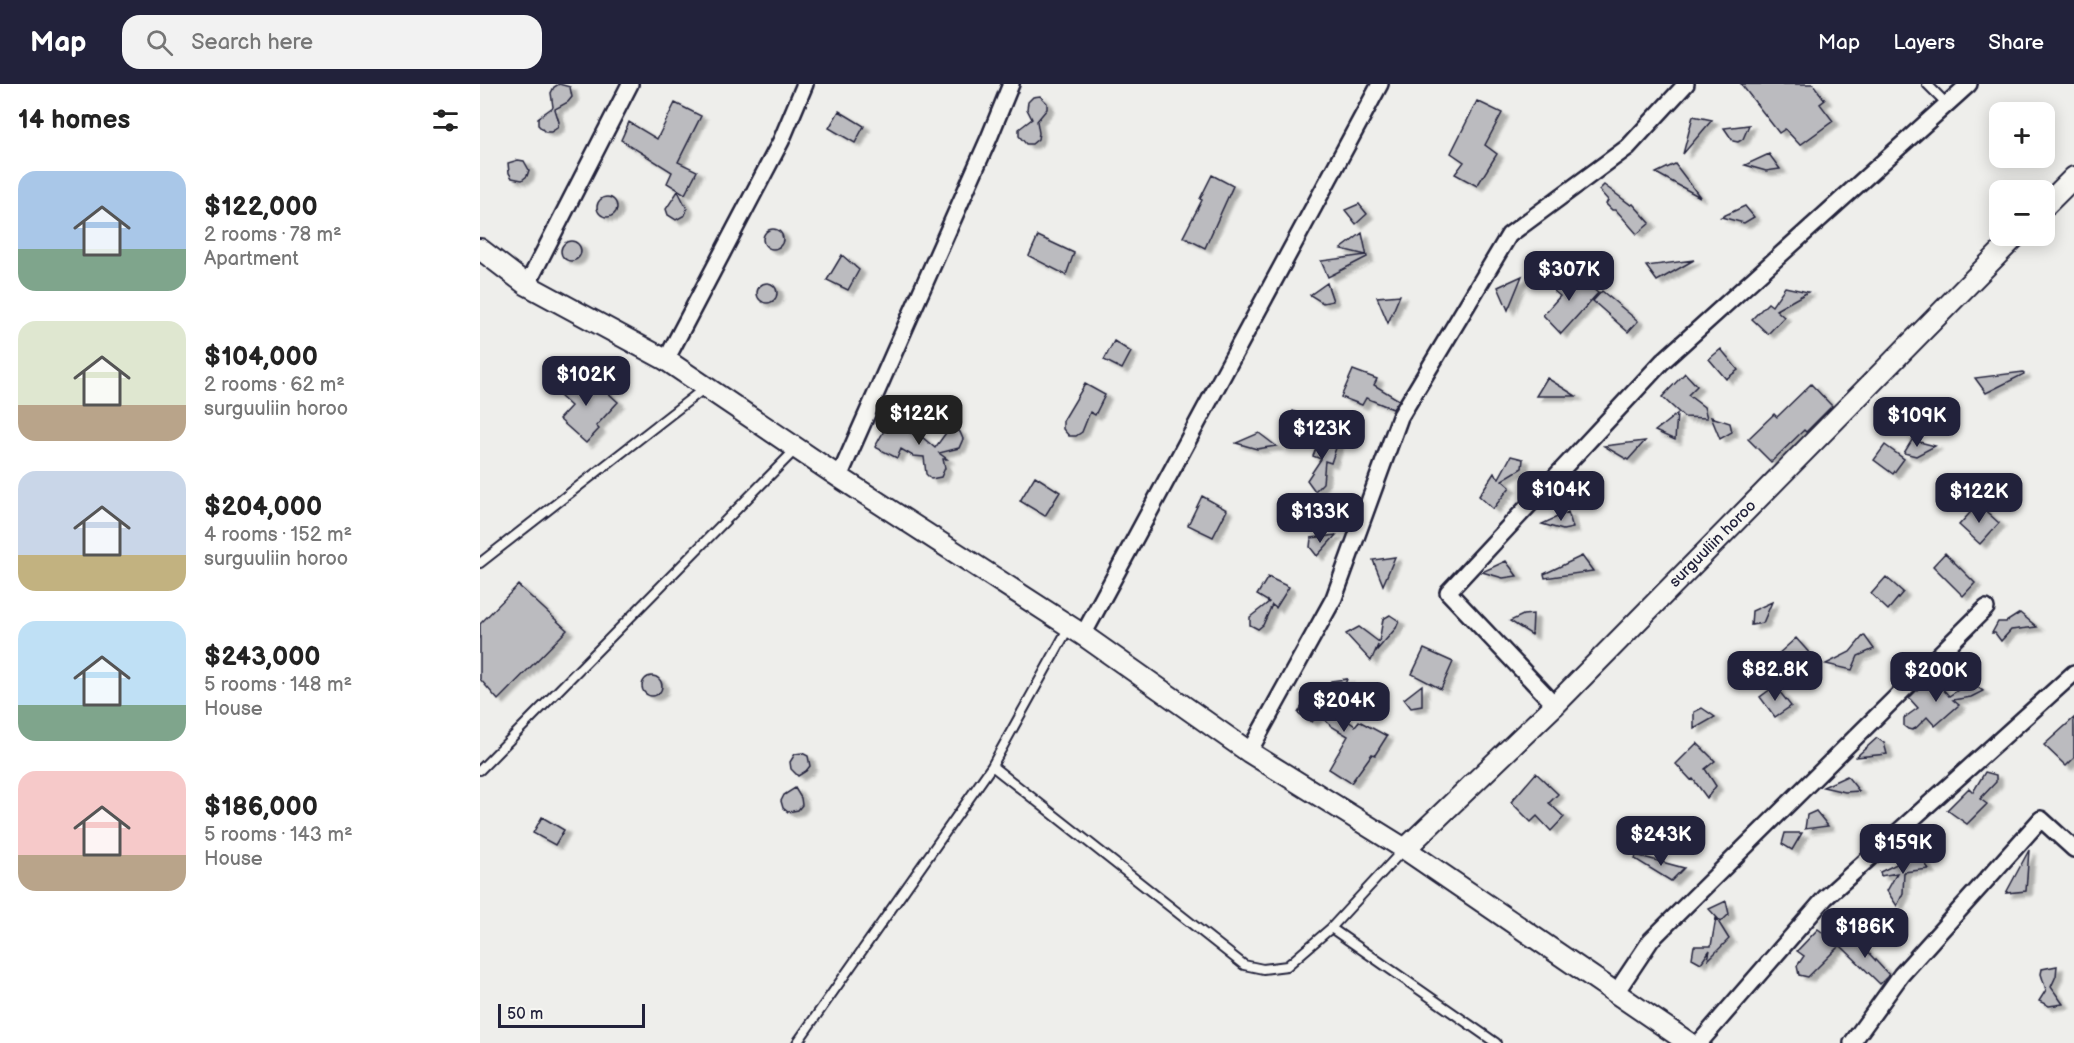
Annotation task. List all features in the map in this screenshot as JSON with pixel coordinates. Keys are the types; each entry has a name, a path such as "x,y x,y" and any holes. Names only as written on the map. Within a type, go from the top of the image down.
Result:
{"street":[{"path":"527,285 630,84"},
{"path":"666,360 781,141 805,84"},
{"path":"839,477 1011,84"},
{"path":"1076,630 1380,84"},
{"path":"1249,752 1334,598 1400,417 1509,235 1628,147 1686,84"},
{"path":"1555,705 1448,592 1662,362 1969,84"},
{"path":"2055,196 2074,177"},
{"name":"surguuliin horoo","path":"1405,849 1555,705 2006,246"},
{"path":"480,249 527,285 666,360 839,477 1076,630 1249,752 1405,849 1689,1043"},
{"path":"1615,994 1651,940 1986,608"},
{"path":"1699,1043 1825,898 2074,674"},
{"path":"1852,1043 1901,975 2041,819 2074,849"}],"lane":[{"path":"1928,84 1947,104"},
{"path":"480,563 706,387"},
{"path":"480,770 797,448"},
{"path":"798,1043 992,766 1076,630"},
{"path":"992,766 1244,965 1263,969 1287,966 1331,928 1405,849"},
{"path":"1331,928 1496,1043"}],"building":[{"path":"559,84 570,87 572,97 555,109 559,122 557,128 551,132 545,132 538,125 538,118 553,107 551,93"},
{"path":"1741,84 1813,84 1825,100 1820,104 1833,121 1800,145 1785,129 1779,133"},
{"path":"1040,96 1047,103 1047,109 1037,121 1038,139 1032,144 1026,144 1019,136 1019,129 1032,119 1027,109 1028,102 1033,97"},
{"path":"1477,101 1502,113 1485,145 1497,154 1477,186 1455,174 1464,162 1451,153"},
{"path":"675,103 701,116 678,162 697,171 685,194 667,183 672,172 621,140 629,122 657,139"},
{"path":"839,111 864,126 855,143 829,128"},
{"path":"1693,116 1712,120 1683,154"},
{"path":"1749,125 1743,139 1738,142 1733,141 1724,128"},
{"path":"1769,154 1780,169 1766,171 1745,165"},
{"path":"524,161 529,170 527,176 522,180 512,178 509,173 508,163"},
{"path":"1675,164 1700,197 1656,173"},
{"path":"1212,175 1233,186 1205,248 1183,237"},
{"path":"1604,185 1631,205 1633,204 1650,223 1637,234 1616,210 1612,210 1606,204 1608,200 1599,190"},
{"path":"678,191 687,209 685,215 676,220 668,215 666,209"},
{"path":"603,197 611,197 617,203 617,211 611,217 603,217 597,211 597,203"},
{"path":"1359,204 1367,214 1356,224 1345,210"},
{"path":"1745,206 1754,217 1744,223 1721,217"},
{"path":"769,229 777,229 783,235 783,243 777,249 769,249 763,243 763,235"},
{"path":"1362,233 1367,257 1328,277 1321,261 1366,255 1341,249"},
{"path":"1038,236 1074,253 1066,275 1029,256"},
{"path":"567,241 575,241 581,247 581,255 575,261 567,261 561,255 561,247"},
{"path":"842,255 859,270 848,290 827,280"},
{"path":"1694,260 1657,281 1646,266"},
{"path":"1571,271 1598,293 1561,334 1543,315 1560,296 1554,291"},
{"path":"1522,276 1508,310 1498,287"},
{"path":"763,283 771,283 777,289 777,297 771,303 763,303 757,297 757,289"},
{"path":"1327,283 1333,301 1323,303 1310,295"},
{"path":"1785,287 1808,292 1776,310 1784,317 1768,334 1752,319 1768,303 1772,306"},
{"path":"1602,291 1638,321 1628,332 1593,301"},
{"path":"1400,295 1388,323 1377,297"},
{"path":"1114,341 1131,352 1122,369 1104,360"},
{"path":"1721,349 1738,370 1726,379 1709,359"},
{"path":"1353,370 1377,379 1374,385 1399,400 1393,409 1366,398 1362,405 1341,397"},
{"path":"582,372 618,402 596,426 599,429 586,443 559,419 571,406 560,396"},
{"path":"2023,372 2024,374 1986,393 1975,378"},
{"path":"1685,373 1697,386 1688,395 1704,407 1707,418 1684,417 1662,397"},
{"path":"1547,378 1576,396 1536,396"},
{"path":"1085,384 1105,395 1095,415 1090,412 1082,432 1076,436 1069,436 1063,429 1063,421"},
{"path":"1811,384 1832,406 1771,462 1748,439 1774,414 1777,417"},
{"path":"1293,411 1317,424 1308,443 1283,429"},
{"path":"1677,414 1675,440 1655,431"},
{"path":"1711,417 1730,423 1732,432 1720,439"},
{"path":"891,418 911,428 908,432 922,437 935,448 948,430 955,429 960,432 963,439 959,448 939,453 947,459 943,459 945,468 941,477 931,479 926,474 924,457 913,456 901,449 897,458 875,447"},
{"path":"1259,433 1276,446 1257,449 1236,443"},
{"path":"1321,436 1338,442 1331,463 1325,461 1323,483 1315,491 1307,480 1321,459 1313,456"},
{"path":"1912,440 1935,446 1916,456 1904,453"},
{"path":"1645,441 1628,460 1604,446"},
{"path":"1885,445 1904,459 1893,474 1874,460"},
{"path":"1511,456 1523,459 1522,468 1502,480 1510,487 1493,509 1479,496 1494,473 1499,478"},
{"path":"1035,476 1060,492 1045,516 1020,501"},
{"path":"1202,496 1227,510 1213,537 1188,525"},
{"path":"1978,504 1999,523 1980,544 1959,525"},
{"path":"1568,512 1573,528 1563,530 1542,524"},
{"path":"1336,535 1317,556 1310,547 1311,538"},
{"path":"1945,553 1975,583 1963,596 1933,566"},
{"path":"1582,556 1593,571 1545,578 1544,574"},
{"path":"1395,557 1383,585 1373,560"},
{"path":"1506,561 1517,576 1503,578 1482,572"},
{"path":"1268,577 1289,587 1276,608 1272,605 1263,625 1258,629 1250,625 1250,617 1269,602 1257,595"},
{"path":"1886,577 1903,592 1888,610 1871,594"},
{"path":"518,585 567,630 498,700 480,679 480,624"},
{"path":"1772,602 1763,623 1751,625 1752,611"},
{"path":"2020,613 2037,627 2011,630 2001,641 1995,633 1992,633 1998,622 2006,622"},
{"path":"1533,614 1532,635 1510,621 1523,615"},
{"path":"1390,615 1399,621 1396,628 1377,650 1378,645 1371,661 1346,634 1359,627 1379,642 1383,619"},
{"path":"1864,635 1874,649 1858,656 1852,670 1826,664 1850,652"},
{"path":"1796,638 1812,656 1793,674 1777,655"},
{"path":"1424,649 1453,662 1441,689 1412,674"},
{"path":"648,676 656,676 662,682 662,690 656,696 648,696 642,690 642,682"},
{"path":"1931,676 1949,696 1970,682 1983,691 1971,697 1953,700 1959,705 1935,726 1927,717 1916,728 1908,729 1904,726 1904,718 1918,708 1909,698"},
{"path":"1347,679 1342,692 1328,706 1355,726 1359,721 1387,736 1375,755 1372,754 1351,783 1329,769 1348,736 1331,726 1319,714 1312,722 1298,713 1310,692 1321,699 1331,681"},
{"path":"1422,685 1422,706 1411,708 1404,699"},
{"path":"1775,686 1791,706 1775,717 1760,697"},
{"path":"1702,708 1715,717 1694,729 1694,712"},
{"path":"2074,718 2074,758 2066,766 2044,745"},
{"path":"1877,738 1884,743 1887,754 1856,757"},
{"path":"1697,743 1715,761 1705,769 1716,786 1707,798 1693,779 1691,780 1676,764"},
{"path":"802,753 808,756 810,766 798,776 791,769 790,762 795,754"},
{"path":"1985,772 1996,775 1996,782 1980,799 1987,804 1967,824 1947,810 1969,788 1973,792"},
{"path":"1536,773 1558,794 1549,803 1564,817 1551,831 1537,816 1531,822 1511,802"},
{"path":"1847,776 1859,791 1845,792 1823,787"},
{"path":"795,788 802,805 798,810 788,812 783,808 781,801 784,795"},
{"path":"1816,811 1828,826 1805,829 1807,815"},
{"path":"542,817 564,830 555,845 533,833"},
{"path":"1785,833 1802,833 1792,850 1782,844"},
{"path":"2029,850 2026,891 2006,893"},
{"path":"1918,854 1929,869 1904,872 1903,893 1897,906 1887,891 1897,873 1881,876 1880,872 1903,861 1906,857 1905,860"},
{"path":"1636,855 1684,868 1671,881 1635,859"},
{"path":"1726,901 1729,914 1721,922 1709,909"},
{"path":"1716,918 1729,939 1708,960 1710,950 1701,963 1692,958 1694,946 1711,946"},
{"path":"1818,929 1840,945 1808,977 1799,975 1797,966 1804,956 1797,951"},
{"path":"1852,935 1889,975 1880,984 1840,945"},
{"path":"2057,966 2051,987 2063,1004 2049,1006 2039,1001 2046,990 2041,974 2042,969"}]}
